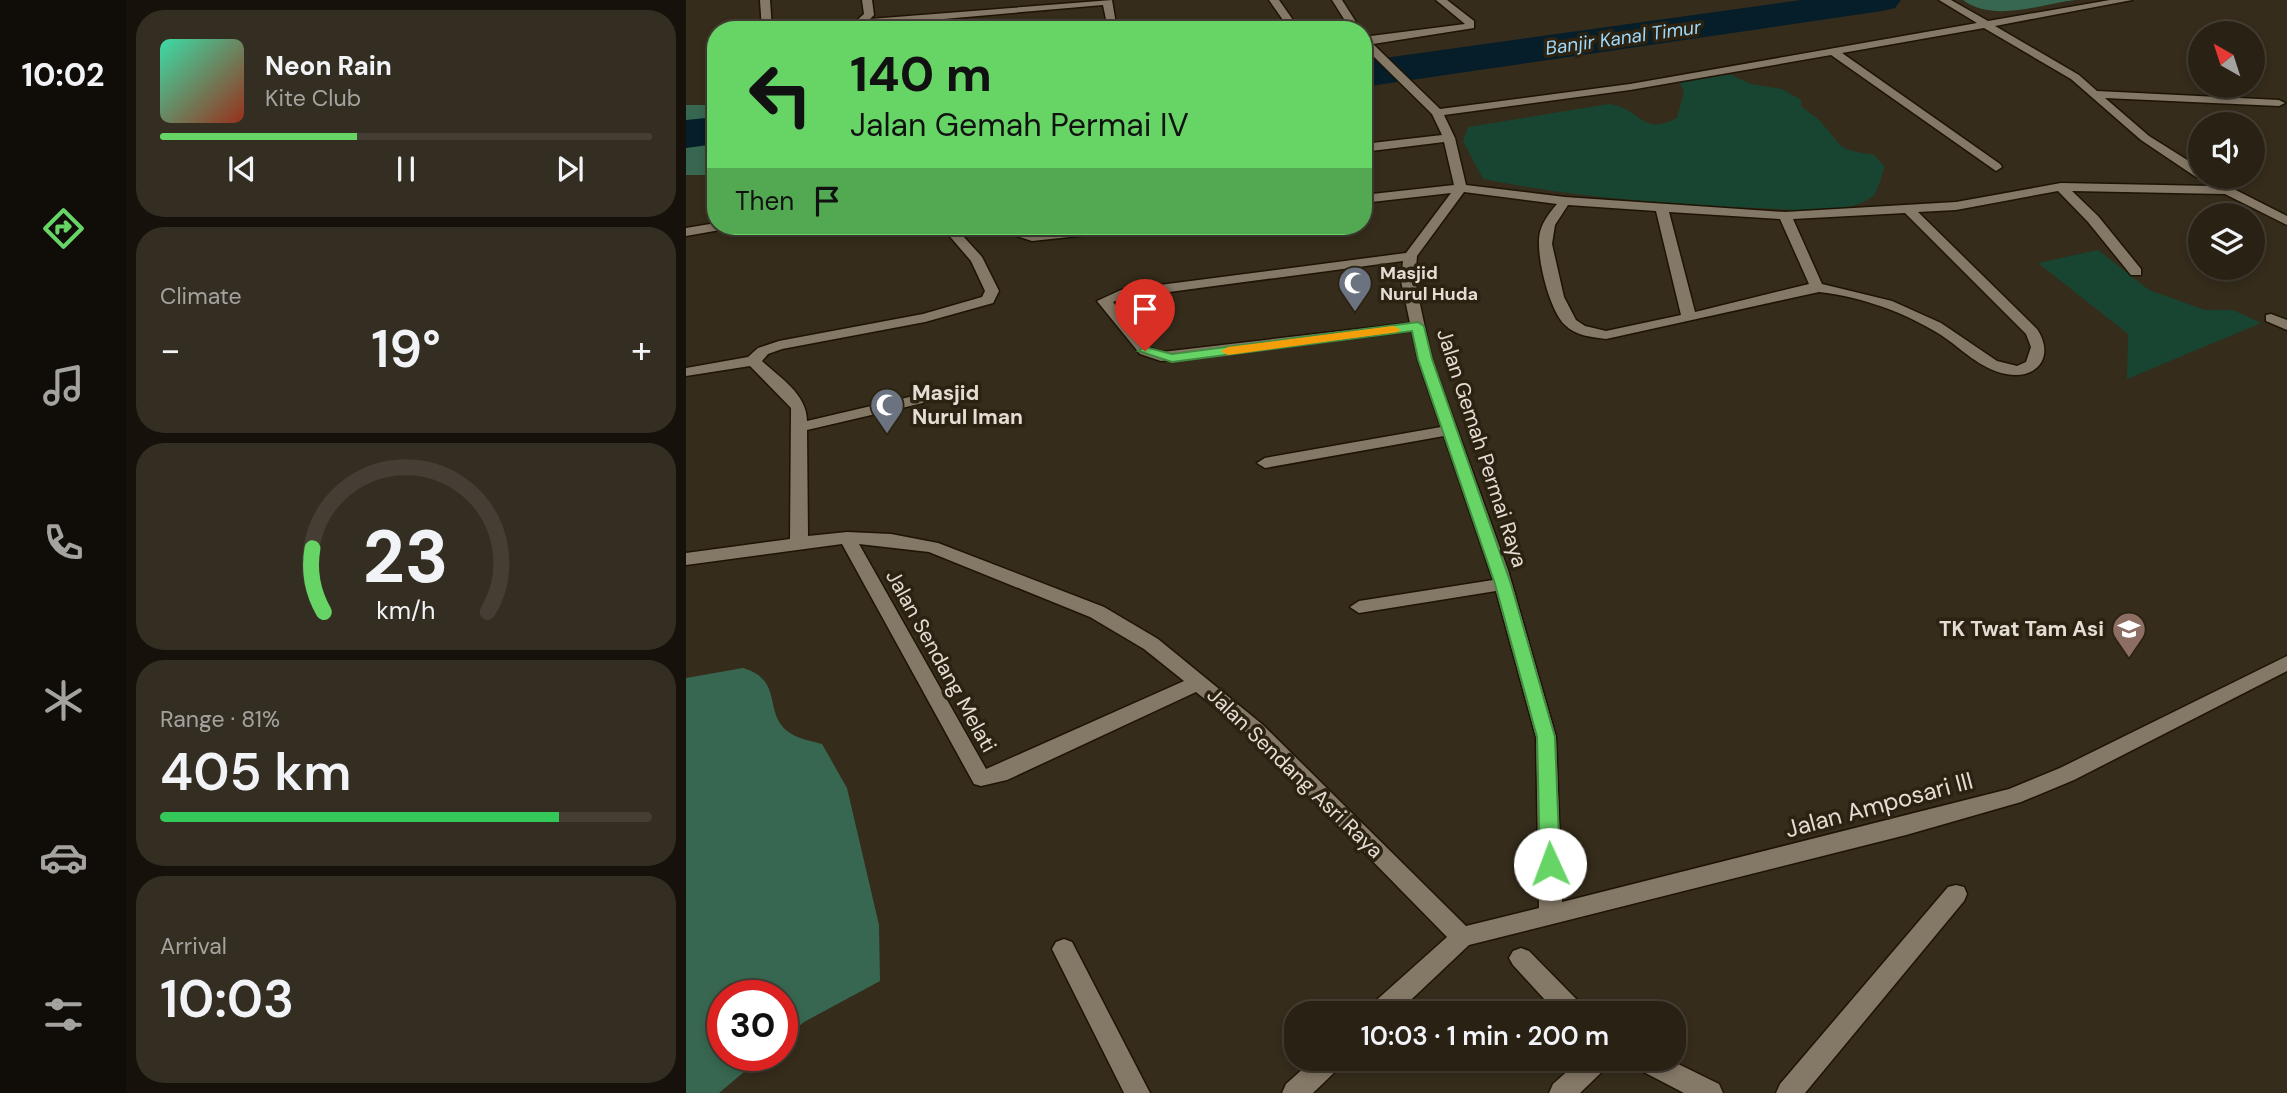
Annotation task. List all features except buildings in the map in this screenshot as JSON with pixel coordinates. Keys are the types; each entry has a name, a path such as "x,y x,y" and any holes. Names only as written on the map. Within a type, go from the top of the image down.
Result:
{"street":[{"path":"765,0 766,21"},
{"path":"863,21 869,15 867,0"},
{"path":"1274,0 1289,21"},
{"path":"1336,0 1350,21"},
{"path":"1372,40 1463,29 1470,23 1441,0"},
{"path":"1944,0 2050,60 2097,94 2145,138 2188,166"},
{"path":"1437,113 1630,87 2127,0"},
{"path":"891,21 1107,1 1111,21"},
{"path":"965,16 965,21"},
{"path":"1372,50 1437,113 1449,138 1461,187"},
{"path":"1834,52 1996,167"},
{"path":"2097,94 2279,103"},
{"path":"1372,147 1449,138"},
{"path":"1418,326 1161,358 1145,351 1105,304 1106,299 1121,294 1410,256 1461,187"},
{"path":"1372,198 1461,187 1565,201 1785,216 1909,210 1980,203 2061,187 2226,190 2287,221"},
{"path":"2061,187 2094,219 2136,272"},
{"path":"1565,201 1549,223 1545,244 1559,311 1576,327 1606,335 1817,288 1875,301 1909,313 1947,333 1992,364 2010,371 2025,369 2038,360 2038,340 1909,210"},
{"path":"1662,209 1689,318"},
{"path":"1785,216 1817,288"},
{"path":"686,232 707,228"},
{"path":"686,372 753,361 763,351 779,345 925,318 988,300 992,291 976,260 955,235"},
{"path":"1027,235 1051,235"},
{"name":"Jalan Gemah Permai Raya","path":"1410,256 1408,281 1425,359 1503,584 1546,737 1551,915"},
{"path":"2271,318 2287,326"},
{"path":"753,361 793,398 799,408 799,542"},
{"path":"800,427 918,400"},
{"path":"1265,463 1450,430"},
{"name":"Jalan Sendang Asri Raya","path":"686,559 799,542 847,538 891,540 932,547 1063,596 1124,626 1200,682 1256,730 1462,937"},
{"name":"Jalan Sendang Melati","path":"847,538 981,778 992,778 1200,682"},
{"path":"1359,607 1503,584"},
{"name":"Jalan Amposari III","path":"1462,937 2014,796 2067,774 2287,663"},
{"path":"1789,1093 1956,894"},
{"path":"1393,1001 1462,937"},
{"path":"1063,949 1137,1093"},
{"path":"1521,958 1562,1001"},
{"path":"1295,1093 1318,1071"},
{"path":"1567,1088 1585,1071"},
{"path":"1667,1071 1710,1093"}],"green space":[{"path":"1963,0 2075,0 2003,11 1975,7"},
{"path":"1729,74 1751,84 1782,89 1801,100 1801,106 1819,120 1845,148 1874,155 1885,167 1872,197 1857,205 1815,211 1654,202 1551,191 1483,179 1463,141 1468,127 1609,104 1620,107 1648,123 1665,123 1677,118 1684,92 1680,83"},
{"path":"686,105 707,105 707,124 686,130"},
{"path":"707,138 707,175 686,175 686,141"},
{"path":"2098,250 2149,290 2205,310 2233,310 2261,323 2127,379 2128,334 2038,263"},
{"path":"743,668 756,674 769,689 782,726 797,737 822,744 847,788 879,925 880,981 798,1027 798,980 707,980 707,1071 745,1071 719,1093 686,1093 686,678"}],"waterway":[{"name":"Banjir Kanal Timur","path":"1372,73 1882,0"},
{"name":"Banjir Kanal Timur","path":"686,134 707,131"}],"slow traffic":[{"path":"1228,351 1393,329"}],"place":[{"name":"Masjid Nurul Huda","path":"1355,313"},
{"name":"Masjid Nurul Iman","path":"887,435"},
{"name":"TK Twat Tam Asi","path":"2129,659"}],"route":[{"path":"1145,351 1153,356 1172,358 1418,326 1425,359 1503,584 1546,737 1550,864"}]}
